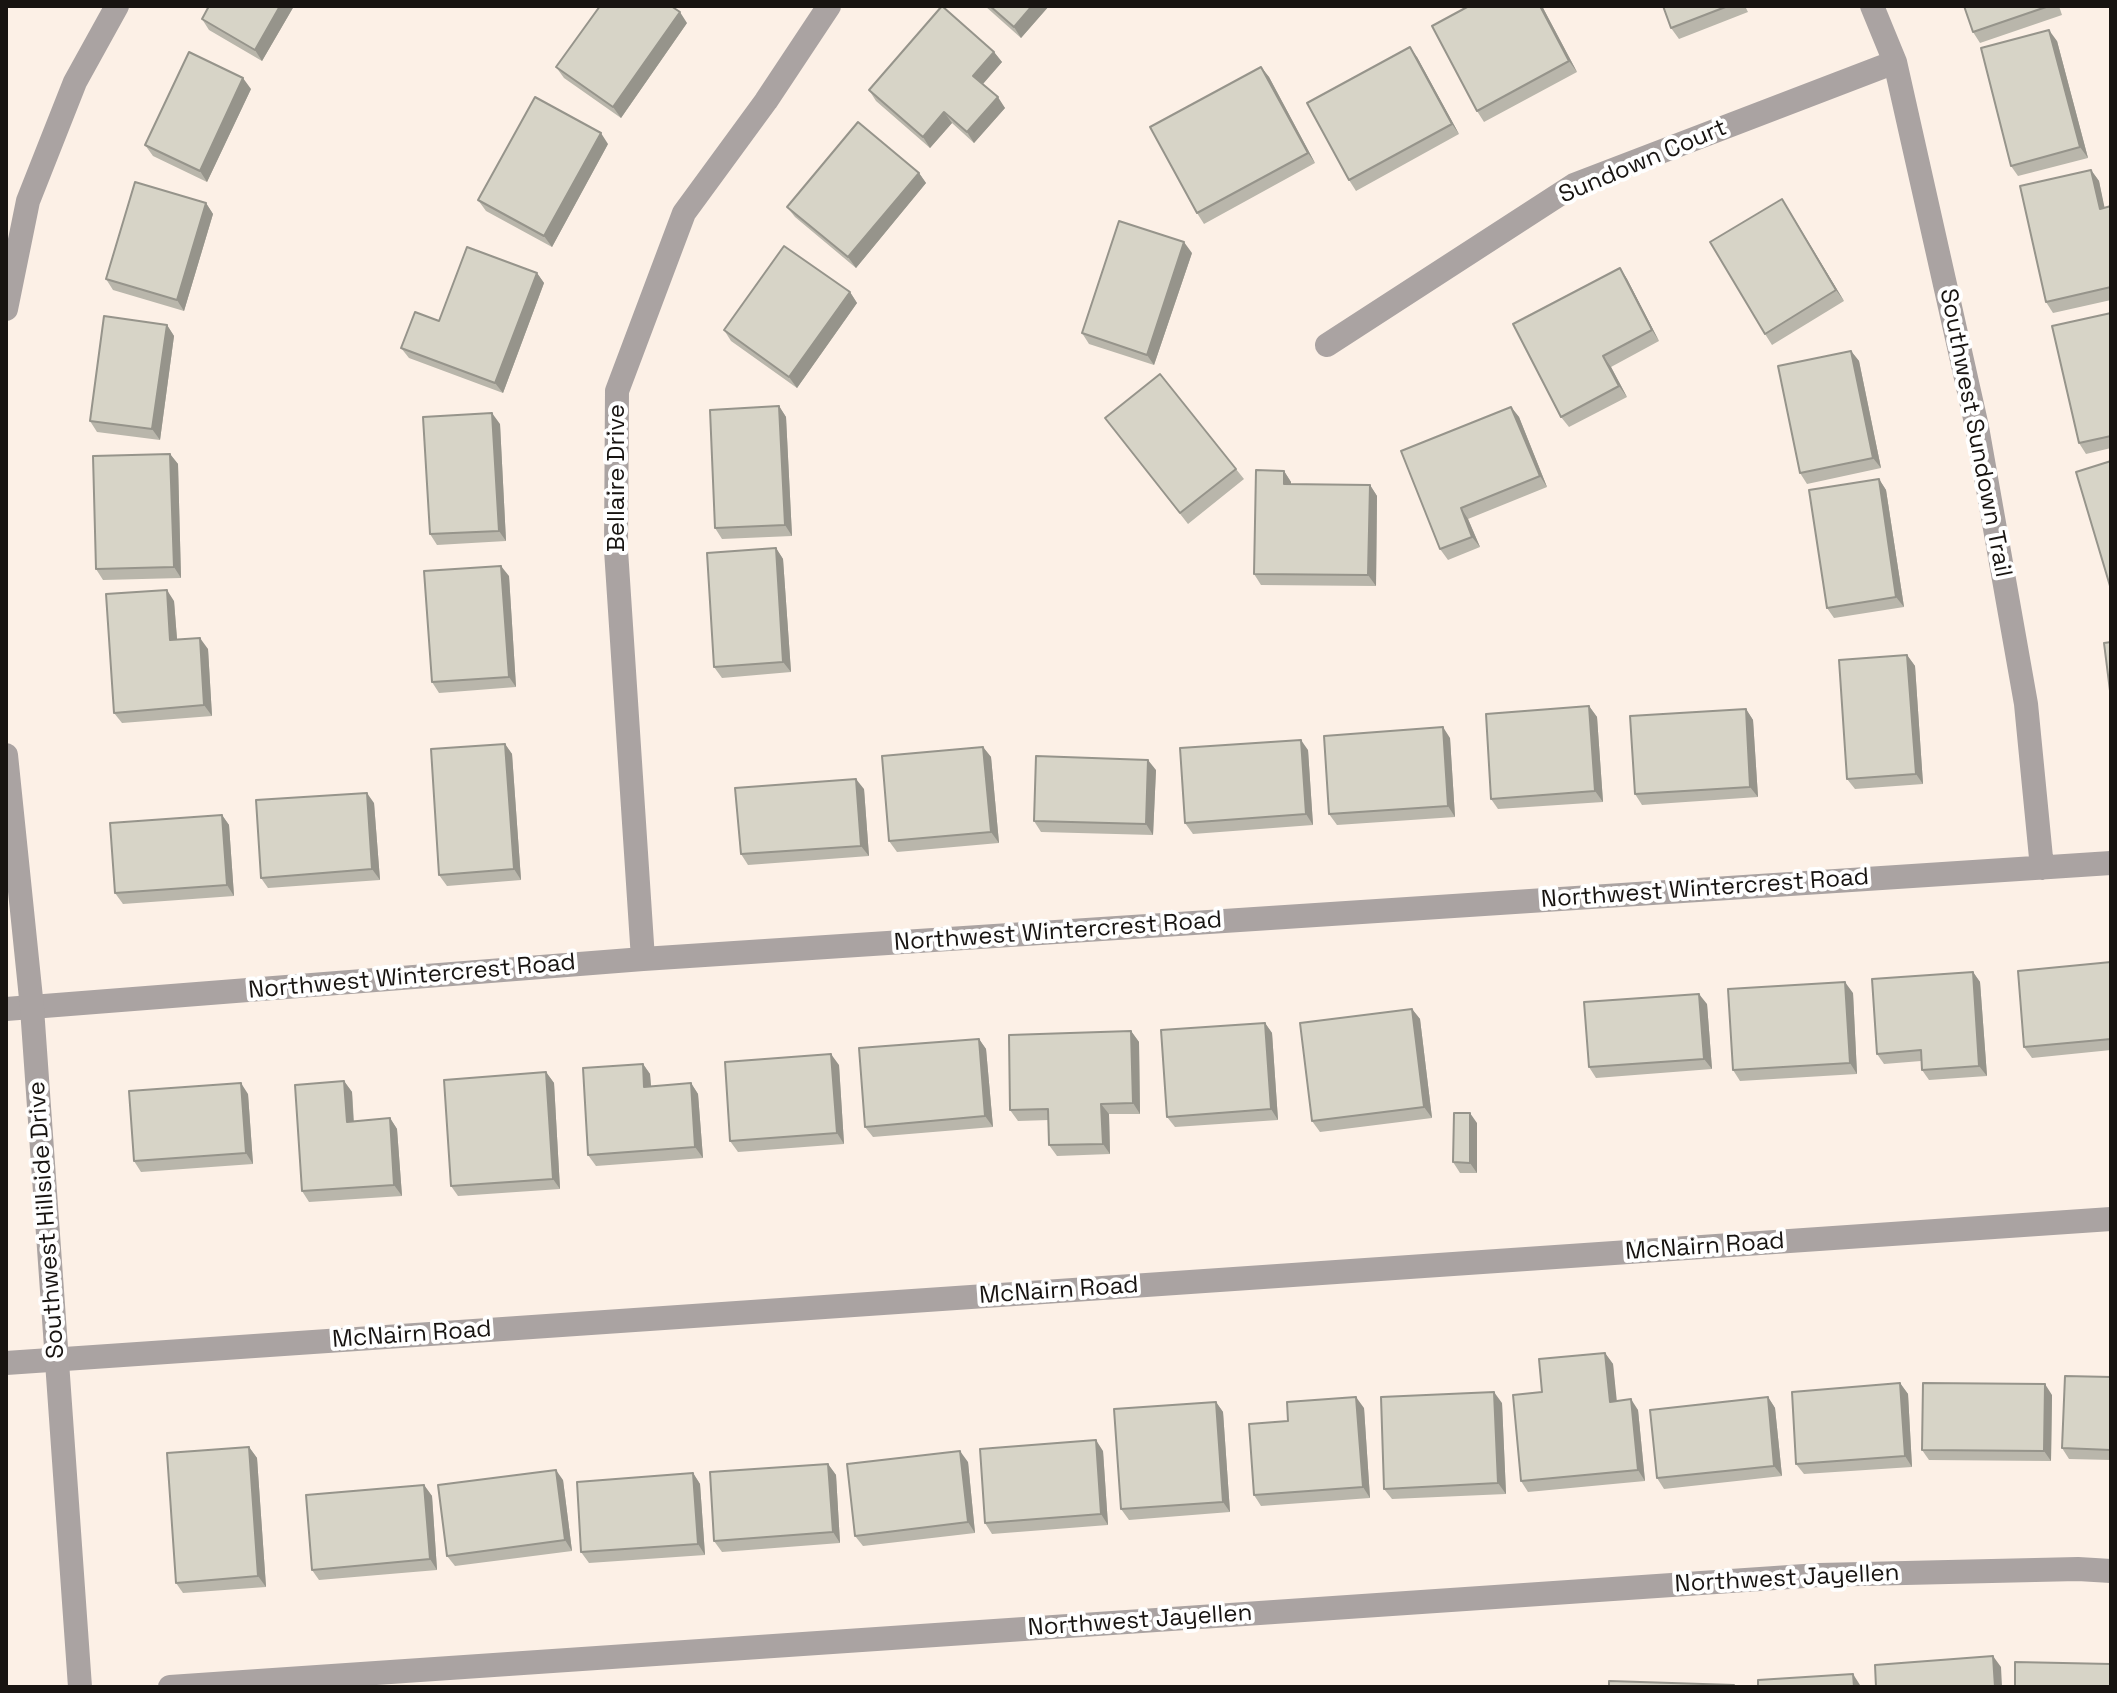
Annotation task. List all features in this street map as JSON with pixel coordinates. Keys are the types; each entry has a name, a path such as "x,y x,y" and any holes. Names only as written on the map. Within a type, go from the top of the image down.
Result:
{"street":[{"path":"6,309 28,201 75,82 117,6"},
{"name":"Bellaire Drive","path":"643,959 616,550 617,391 684,213 766,101 829,6"},
{"name":"Southwest Sundown Trail","path":"1872,6 1895,62 1977,427 2026,704 2042,868"},
{"name":"Sundown Court","path":"1327,345 1574,185 1895,62"},
{"name":"Southwest Hillside Drive","path":"6,755 32,1008 80,1687"},
{"name":"Northwest Wintercrest Road","path":"6,1009 643,959 2111,863"},
{"name":"McNairn Road","path":"6,1363 2111,1219"},
{"name":"Northwest Jayellen","path":"170,1687 1819,1575 2078,1569 2111,1571"}],"building":[{"path":"209,6 280,6 255,50 202,19"},
{"path":"600,6 671,6 680,12 613,107 556,67"},
{"path":"942,6 994,52 973,76 998,97 967,132 944,112 923,137 869,90"},
{"path":"990,6 1032,6 1014,27"},
{"path":"1469,6 1540,6 1569,61 1477,111 1432,26"},
{"path":"1663,6 1728,6 1671,28"},
{"path":"1964,6 2049,6 1973,32"},
{"path":"2049,30 2080,147 2011,166 1981,48"},
{"path":"1410,47 1452,124 1349,180 1307,103"},
{"path":"189,52 243,78 200,171 145,145"},
{"path":"1261,67 1308,153 1197,213 1150,127"},
{"path":"535,97 601,133 544,236 478,200"},
{"path":"858,122 919,173 848,257 787,207"},
{"path":"2091,170 2100,209 2111,206 2111,287 2046,302 2020,186"},
{"path":"135,182 206,203 177,300 106,279"},
{"path":"1782,199 1836,290 1765,334 1710,242"},
{"path":"1119,221 1184,242 1147,355 1082,333"},
{"path":"784,246 850,292 789,377 724,330"},
{"path":"467,247 537,273 495,383 401,348 415,312 439,321"},
{"path":"1620,268 1652,330 1603,356 1619,386 1561,417 1513,324"},
{"path":"2111,313 2111,436 2079,443 2052,326"},
{"path":"104,316 167,325 152,429 90,421"},
{"path":"1851,351 1873,458 1800,473 1778,366"},
{"path":"1160,374 1236,469 1180,513 1105,418"},
{"path":"779,406 785,525 715,528 710,410"},
{"path":"1511,407 1540,476 1461,508 1472,537 1440,549 1401,451"},
{"path":"492,413 499,531 430,534 423,417"},
{"path":"170,454 174,567 96,569 93,456"},
{"path":"2111,461 2111,585 2110,586 2076,472"},
{"path":"1256,470 1284,471 1284,484 1370,485 1368,575 1254,574"},
{"path":"1879,479 1896,597 1827,608 1809,490"},
{"path":"776,548 783,662 714,667 707,553"},
{"path":"501,566 509,677 432,682 424,571"},
{"path":"167,590 170,640 200,638 204,705 114,713 106,594"},
{"path":"2111,642 2111,699 2104,643"},
{"path":"1907,655 1916,774 1847,779 1839,660"},
{"path":"1589,706 1595,791 1491,799 1486,714"},
{"path":"1746,709 1750,787 1635,794 1630,716"},
{"path":"1443,727 1448,806 1329,814 1324,736"},
{"path":"1301,740 1306,814 1185,823 1180,748"},
{"path":"505,744 514,869 439,875 431,749"},
{"path":"983,747 991,832 889,841 882,756"},
{"path":"1036,756 1148,760 1146,824 1034,821"},
{"path":"856,779 861,846 741,854 735,788"},
{"path":"367,793 372,869 261,878 256,800"},
{"path":"222,815 227,885 115,893 110,823"},
{"path":"2111,962 2111,1039 2024,1047 2018,971"},
{"path":"1973,972 1979,1066 1922,1070 1921,1050 1877,1054 1872,979"},
{"path":"1845,982 1850,1063 1733,1070 1728,989"},
{"path":"1699,994 1704,1059 1589,1067 1584,1002"},
{"path":"1412,1009 1424,1107 1312,1121 1300,1023"},
{"path":"1265,1023 1271,1109 1167,1117 1161,1030"},
{"path":"1131,1031 1133,1103 1101,1104 1103,1144 1049,1145 1048,1109 1010,1110 1009,1035"},
{"path":"979,1039 985,1116 865,1127 859,1048"},
{"path":"831,1054 837,1133 730,1141 725,1062"},
{"path":"643,1064 644,1087 691,1083 695,1147 588,1155 583,1068"},
{"path":"546,1072 553,1179 451,1186 444,1080"},
{"path":"344,1081 347,1122 390,1118 394,1185 302,1191 295,1085"},
{"path":"241,1083 246,1153 134,1161 129,1091"},
{"path":"1454,1113 1470,1113 1470,1163 1453,1162"},
{"path":"1605,1353 1610,1402 1631,1399 1638,1470 1521,1481 1513,1395 1542,1392 1539,1359"},
{"path":"2065,1376 2111,1377 2111,1450 2062,1448"},
{"path":"1900,1383 1905,1456 1796,1464 1792,1392"},
{"path":"1923,1383 2045,1384 2044,1451 1922,1450"},
{"path":"1494,1392 1498,1483 1384,1489 1381,1397"},
{"path":"1356,1397 1363,1487 1254,1495 1249,1424 1288,1421 1287,1402"},
{"path":"1768,1397 1774,1466 1657,1478 1650,1410"},
{"path":"1216,1402 1223,1502 1121,1509 1114,1409"},
{"path":"1096,1440 1101,1514 985,1523 980,1449"},
{"path":"249,1447 258,1576 176,1583 167,1453"},
{"path":"960,1451 968,1522 855,1536 847,1464"},
{"path":"828,1464 833,1532 714,1541 710,1472"},
{"path":"556,1470 565,1540 447,1556 438,1485"},
{"path":"693,1473 698,1544 581,1552 577,1482"},
{"path":"424,1485 430,1559 312,1570 306,1495"},
{"path":"1993,1656 1995,1687 1876,1687 1875,1665"},
{"path":"2015,1662 2111,1664 2111,1687 2015,1687"},
{"path":"1853,1674 1854,1687 1758,1687 1758,1680"},
{"path":"1609,1681 1734,1685 1734,1687 1609,1687"}]}
